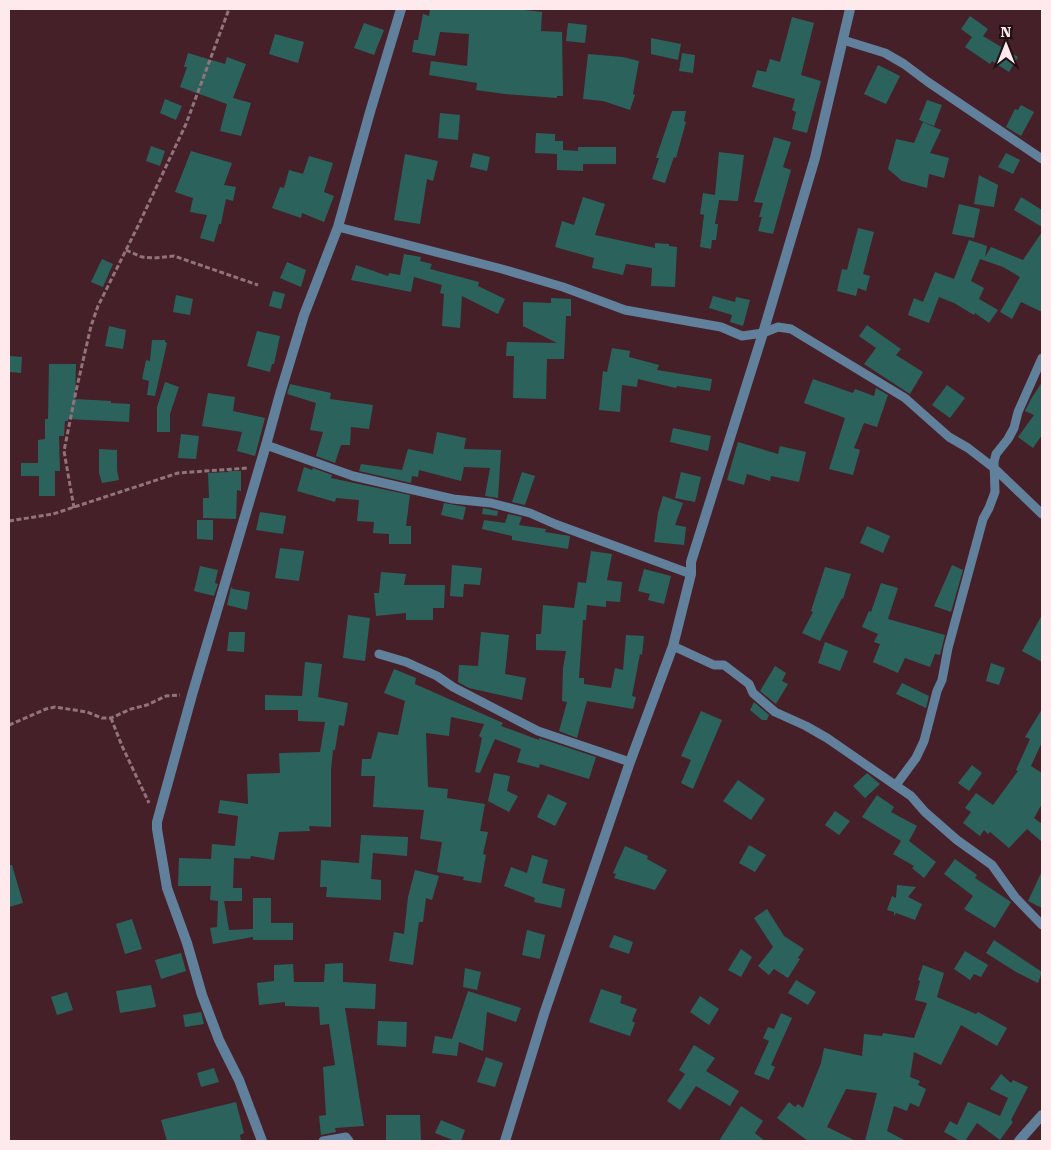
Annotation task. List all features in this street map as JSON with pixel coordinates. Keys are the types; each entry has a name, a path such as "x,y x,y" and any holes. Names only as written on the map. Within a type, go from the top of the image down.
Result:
{"street":[{"path":"262,1141 239,1080 219,1040 202,995 187,943 167,888 157,822 280,394 304,315 338,227 401,9"},
{"path":"505,1141 544,1014 630,762 673,646 691,574 691,562 763,334 815,158 850,9"},
{"path":"1019,1141 1042,1115"}],"lane":[{"path":"843,40 885,53 904,64 1042,159"},
{"path":"338,227 502,269 563,287 624,310 721,327 742,336 763,334 778,327 791,329 905,398 949,437 968,448 994,468 1042,514"},
{"path":"896,784 916,758 924,741 937,691 942,680 948,648 983,519 995,492 994,462 996,454 1014,428 1018,412 1042,358"},
{"path":"266,445 353,476 443,497 491,503 530,513 691,574"},
{"path":"673,646 714,665 724,665 749,684 753,693 775,712 827,738 896,784 957,840 992,866 1015,898 1042,925"},
{"path":"379,654 406,662 437,676 453,687 538,731 630,762"},
{"path":"323,1141 346,1137 350,1141"}],"path":[{"path":"74,508 64,451 85,346 98,306 186,124 230,9"},
{"path":"126,250 142,257 174,256 258,285"},
{"path":"9,521 53,514 178,473 246,468 259,469"},
{"path":"9,725 55,707 87,712 102,718 111,718 166,696 176,694 192,695"},
{"path":"111,718 118,738 145,791 157,822"}],"building":[{"path":"430,9 516,9 542,12 541,31 562,32 563,96 557,96 557,98 476,90 477,83 429,75 431,61 467,66 469,34 440,32 435,56 412,52 414,40 418,40 423,14 429,16"},
{"path":"970,16 988,29 983,36 1018,57 1009,72 992,61 990,64 965,47 972,37 961,29"},
{"path":"792,17 814,23 801,75 821,81 807,133 792,129 796,112 792,110 795,99 752,87 757,70 766,72 770,59 780,62"},
{"path":"364,23 384,30 374,55 354,48"},
{"path":"568,23 587,25 585,43 566,41"},
{"path":"275,34 304,42 298,63 269,54"},
{"path":"651,38 681,44 678,60 651,54"},
{"path":"188,53 225,64 227,57 246,64 233,98 251,103 241,136 220,131 227,104 180,87 187,67 184,67"},
{"path":"682,53 695,55 693,73 679,71"},
{"path":"588,54 623,57 639,61 633,94 635,95 630,110 603,101 583,99"},
{"path":"878,65 900,76 886,104 864,94"},
{"path":"165,99 182,106 176,120 160,113"},
{"path":"927,100 942,105 934,126 919,120"},
{"path":"1021,105 1034,112 1021,136 1006,127 1015,109 1018,110"},
{"path":"672,111 686,111 684,121 686,122 676,158 674,157 665,183 652,179 659,158 656,158"},
{"path":"440,113 460,115 458,140 438,138"},
{"path":"923,122 941,130 930,153 949,158 944,178 929,174 927,188 902,181 888,169 896,139 914,143"},
{"path":"536,133 555,134 555,141 563,141 563,150 578,151 578,147 616,147 616,164 583,164 583,171 557,170 557,154 535,153"},
{"path":"774,137 791,142 783,167 791,170 773,234 758,231 763,203 754,202"},
{"path":"151,146 165,151 160,166 146,161"},
{"path":"191,151 232,163 224,185 236,187 233,201 226,199 221,224 219,224 214,242 200,238 207,215 190,212 193,198 175,192"},
{"path":"719,152 744,155 738,201 719,200 715,224 718,224 716,240 712,240 711,249 700,247 704,215 700,214 703,193 715,195"},
{"path":"473,153 490,157 487,171 470,167"},
{"path":"1006,153 1020,160 1013,174 998,167"},
{"path":"405,154 438,161 433,181 427,179 420,224 394,220"},
{"path":"309,156 333,163 324,192 334,196 324,222 302,213 301,218 272,208 280,187 284,188 289,170 303,174"},
{"path":"979,175 998,185 994,207 974,204"},
{"path":"583,197 605,204 595,235 655,248 655,243 669,244 669,246 677,247 675,287 651,286 652,268 626,264 623,275 592,268 594,258 555,247 562,221 574,225"},
{"path":"1021,197 1042,210 1042,227 1014,210"},
{"path":"959,204 980,209 974,238 952,234"},
{"path":"858,228 874,232 863,274 870,276 866,291 858,288 856,296 837,291 842,269 847,270"},
{"path":"1042,232 1042,312 1021,302 1012,319 1000,312 1020,277 1003,267 980,259 971,281 984,288 979,299 998,310 989,323 975,313 974,315 954,303 939,297 929,323 908,315 914,298 923,302 935,272 954,279 969,240 987,246 985,257 991,247 1023,260"},
{"path":"404,254 421,257 420,261 432,264 430,269 479,282 478,286 505,299 498,314 462,296 460,328 442,326 444,294 440,293 442,285 414,277 411,292 351,280 356,265 388,276 389,273 400,275"},
{"path":"102,259 113,264 103,287 91,282"},
{"path":"287,262 306,270 301,287 280,278"},
{"path":"273,291 285,294 281,309 269,306"},
{"path":"176,295 193,299 190,315 173,312"},
{"path":"713,296 735,302 736,297 750,300 743,326 730,322 732,315 709,308"},
{"path":"551,298 571,299 571,316 566,316 564,359 547,359 546,399 513,398 514,356 506,356 507,342 557,343 523,326 523,302 551,303"},
{"path":"867,325 901,349 896,355 923,372 910,394 864,364 876,348 859,336"},
{"path":"109,326 126,330 123,349 105,346"},
{"path":"257,331 280,336 274,364 272,364 270,372 247,366"},
{"path":"152,340 165,340 167,343 155,396 147,395 149,381 142,379 146,360 150,361"},
{"path":"612,348 630,351 629,357 659,365 657,370 712,379 710,391 677,386 676,388 638,379 637,387 622,385 620,412 599,410 603,371 607,372"},
{"path":"9,356 22,357 21,373 9,372"},
{"path":"49,364 76,364 75,399 130,404 129,422 68,419 68,421 65,421 64,436 59,436 60,471 55,471 55,496 39,496 39,476 21,476 21,463 38,463 38,440 45,439 45,419 48,419"},
{"path":"813,379 853,393 855,389 874,396 876,388 888,395 877,427 864,423 854,448 860,450 853,475 829,469 845,418 804,403"},
{"path":"165,382 179,387 170,414 170,432 157,432 157,407"},
{"path":"1042,382 1042,435 1033,448 1018,437 1034,415 1025,411"},
{"path":"290,384 331,393 330,399 373,405 369,429 351,427 350,445 341,445 335,463 316,456 323,432 310,430 316,403 287,394"},
{"path":"947,385 965,398 950,418 932,405"},
{"path":"208,393 235,397 233,411 265,418 255,456 237,451 242,432 202,426"},
{"path":"673,428 711,436 708,451 670,442"},
{"path":"437,432 466,438 464,449 501,450 498,498 485,496 490,468 464,467 461,481 419,470 418,477 412,476 411,483 359,471 361,464 402,470 408,449 433,454"},
{"path":"181,434 199,436 196,459 178,458"},
{"path":"738,442 778,454 780,446 806,452 799,482 771,476 770,481 747,474 744,485 727,480"},
{"path":"99,449 117,450 119,480 102,483 99,473"},
{"path":"304,467 312,470 313,468 332,475 331,478 410,495 406,526 411,526 411,544 389,544 389,534 373,533 374,522 357,521 359,500 336,498 335,502 297,491"},
{"path":"241,471 241,491 237,490 236,519 203,518 203,498 209,498 208,473"},
{"path":"522,472 535,476 525,505 512,502"},
{"path":"681,472 701,477 695,502 675,498"},
{"path":"663,496 683,503 675,525 686,527 684,545 654,542 658,513"},
{"path":"444,503 466,507 463,520 441,515"},
{"path":"483,508 498,511 497,516 482,514"},
{"path":"260,512 286,516 283,534 256,530"},
{"path":"508,514 522,517 519,525 546,529 545,532 570,536 568,549 512,540 512,536 482,529 484,520 505,523"},
{"path":"197,520 213,520 213,540 197,539"},
{"path":"867,526 890,536 883,553 860,543"},
{"path":"280,548 304,551 299,581 275,578"},
{"path":"591,551 612,554 607,580 622,582 620,602 606,601 606,607 587,605 586,620 583,620 579,678 584,678 584,684 611,688 615,668 623,670 626,635 644,636 642,655 640,654 632,696 636,697 633,709 587,701 577,738 559,731 567,702 562,701 563,668 566,651 536,650 536,634 541,634 543,605 574,608 578,582 586,583"},
{"path":"452,565 482,568 480,585 464,584 463,597 450,596"},
{"path":"952,565 963,570 951,612 934,606"},
{"path":"200,566 218,570 215,583 218,584 214,596 194,591"},
{"path":"825,567 851,574 843,599 820,641 802,633 813,612 811,611"},
{"path":"644,569 671,576 664,604 648,600 650,594 638,591"},
{"path":"381,572 406,574 404,585 445,585 444,608 433,608 433,620 406,620 406,613 376,616 374,593 379,593"},
{"path":"881,583 898,588 888,619 945,635 940,655 935,654 930,667 905,658 898,673 873,662 880,644 874,642 878,634 862,627 869,611 871,612"},
{"path":"231,587 250,592 247,610 227,605"},
{"path":"348,615 370,618 365,661 343,658"},
{"path":"1042,615 1042,662 1022,651"},
{"path":"229,632 245,632 244,652 227,651"},
{"path":"481,632 509,635 505,674 526,678 522,700 469,688 458,682 459,665 478,666"},
{"path":"825,642 848,651 840,671 818,663"},
{"path":"305,662 322,664 318,697 348,703 344,726 339,725 335,750 333,750 331,827 309,826 310,831 279,832 274,860 251,856 250,859 234,858 233,888 242,888 242,901 224,901 229,930 253,929 253,898 271,898 271,923 293,923 293,940 253,940 253,937 213,944 210,928 217,927 218,901 210,900 211,886 178,886 179,858 211,859 212,844 235,846 238,816 218,813 220,800 248,804 247,774 280,773 279,753 320,752 325,722 298,721 298,710 265,710 265,695 302,696"},
{"path":"991,663 1005,668 999,685 986,681"},
{"path":"775,666 786,673 782,681 788,684 776,704 760,691"},
{"path":"394,669 416,678 415,684 503,723 501,726 539,740 539,738 596,757 589,779 540,764 539,768 517,762 521,749 495,739 480,773 475,772 482,738 479,736 484,724 451,717 449,736 426,733 428,787 448,789 447,798 485,804 480,831 488,832 483,854 486,855 481,883 463,880 464,877 437,872 442,842 420,839 424,810 373,807 375,776 361,776 362,759 371,759 378,732 398,735 405,701 384,693"},
{"path":"902,683 929,696 926,708 896,694"},
{"path":"754,702 769,715 767,720 762,720 750,710"},
{"path":"1042,709 1042,745 1031,766 1042,773 1042,804 1034,818 1042,824 1042,842 1027,829 1009,848 990,832 988,834 984,830 980,836 963,823 971,812 965,808 976,793 993,805 1018,771 1016,770 1030,739 1025,737"},
{"path":"701,711 722,720 693,789 681,783 691,760 681,756"},
{"path":"972,765 982,773 969,791 958,783"},
{"path":"494,773 510,776 507,791 518,796 509,812 488,801"},
{"path":"867,773 880,784 865,798 853,786"},
{"path":"738,780 765,799 751,820 723,801"},
{"path":"548,794 567,803 555,826 537,817"},
{"path":"877,795 894,807 891,812 917,826 909,841 936,862 924,878 912,868 914,866 893,854 901,841 862,817"},
{"path":"835,811 850,821 839,835 825,825"},
{"path":"361,835 408,837 407,856 373,853 371,879 381,880 381,900 326,897 327,887 320,887 321,860 359,863"},
{"path":"749,845 766,855 755,872 739,863"},
{"path":"625,846 648,856 647,859 667,870 655,890 614,878 616,874 613,873"},
{"path":"532,855 548,860 542,883 565,889 561,908 534,902 535,898 504,886 511,867 527,873"},
{"path":"955,859 977,875 975,878 1011,902 995,928 964,909 973,896 944,874"},
{"path":"9,865 12,865 23,903 9,907"},
{"path":"415,870 439,876 432,900 426,898 423,922 419,922 413,965 389,961 394,932 404,934 408,897"},
{"path":"1042,871 1042,908 1028,901"},
{"path":"897,885 916,887 908,897 922,904 915,920 896,913 894,916 894,912 887,910 892,896 896,898"},
{"path":"767,909 784,936 804,949 788,978 774,969 769,975 758,966 773,947 754,918"},
{"path":"132,919 142,949 125,954 116,924"},
{"path":"527,930 545,935 540,959 522,955"},
{"path":"614,935 633,942 629,954 609,947"},
{"path":"994,940 1042,972 1038,983 986,953"},
{"path":"741,949 752,957 741,977 728,970"},
{"path":"965,951 988,965 981,977 974,974 970,980 954,969"},
{"path":"181,953 186,971 161,979 155,960"},
{"path":"343,963 343,982 376,984 375,1009 345,1008 364,1126 335,1128 336,1132 321,1135 319,1116 326,1115 323,1067 335,1065 329,1024 320,1025 319,1007 285,1006 285,1002 259,1005 257,983 274,981 274,965 293,964 294,982 324,982 325,964"},
{"path":"923,965 944,973 937,997 976,1014 978,1012 1007,1028 997,1046 961,1025 941,1065 914,1052 910,1077 920,1081 918,1085 926,1089 919,1107 910,1103 907,1111 894,1106 887,1131 906,1141 865,1141 877,1093 846,1089 827,1127 856,1141 808,1141 777,1118 789,1102 795,1107 798,1104 803,1108 821,1063 824,1048 862,1056 864,1034 882,1036 883,1033 914,1038 927,1003 915,1000 920,981 918,980"},
{"path":"465,968 481,972 477,990 463,987"},
{"path":"796,980 816,992 808,1005 788,993"},
{"path":"151,985 156,1007 120,1013 116,991"},
{"path":"601,989 622,996 620,1003 637,1009 632,1021 635,1023 630,1036 589,1022"},
{"path":"468,991 521,1008 516,1022 487,1012 483,1051 459,1042 457,1056 432,1053 435,1036 452,1039"},
{"path":"67,992 73,1010 57,1015 51,997"},
{"path":"700,996 719,1009 709,1025 690,1012"},
{"path":"201,1012 204,1024 185,1027 183,1015"},
{"path":"781,1013 792,1018 771,1065 775,1067 769,1080 754,1074 769,1041 763,1038 768,1027 774,1029"},
{"path":"378,1021 407,1022 406,1047 377,1045"},
{"path":"694,1045 715,1058 706,1071 739,1091 730,1106 696,1086 680,1110 667,1101 685,1074 679,1070"},
{"path":"486,1057 503,1063 495,1087 477,1082"},
{"path":"214,1068 219,1082 201,1087 197,1073"},
{"path":"1001,1074 1011,1083 1013,1080 1028,1087 1011,1120 1013,1122 1000,1140 977,1123 965,1141 960,1141 944,1132 950,1121 957,1125 968,1102 1000,1116 1008,1098 990,1089"},
{"path":"236,1102 244,1133 240,1135 241,1141 167,1141 161,1120"},
{"path":"741,1106 763,1121 755,1133 765,1141 719,1141"},
{"path":"386,1115 420,1115 421,1141 386,1141"},
{"path":"441,1120 465,1130 461,1141 455,1141 435,1133"}]}
